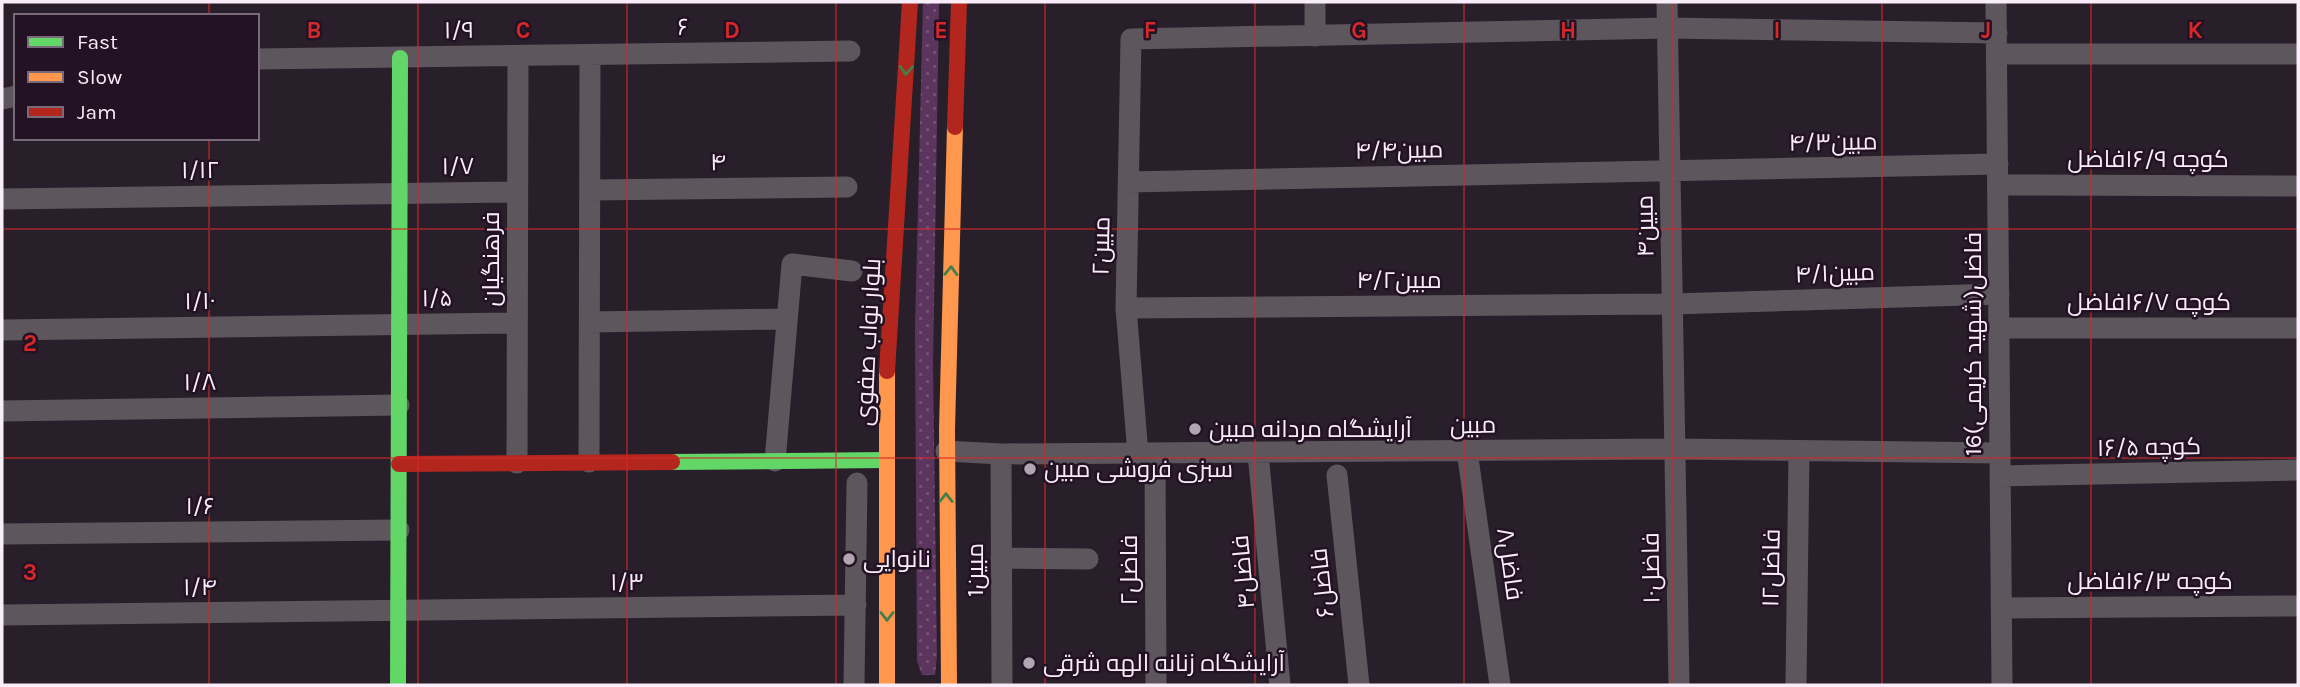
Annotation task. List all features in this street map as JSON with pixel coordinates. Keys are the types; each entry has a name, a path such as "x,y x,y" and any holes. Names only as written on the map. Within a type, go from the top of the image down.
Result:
{"main road":[{"name":"بلوار نواب صفوی","path":"887,685 886,394 910,2"},
{"path":"949,685 946,451 959,2"},
{"path":"398,685 400,58"},
{"path":"399,464 887,460"}],"street":[{"path":"1315,2 1315,36 1667,28 2298,54"},
{"name":"۴مبین","path":"1667,2 1675,449"},
{"name":"16فاضل(شهید کریمی)","path":"1996,2 2002,685"},
{"name":"۲مبین","path":"1147,454 1126,308 1131,40 1315,36"},
{"name":"۶","path":"518,56 850,51"},
{"path":"589,462 590,55"},
{"name":"۱/۹","path":"259,59 518,56"},
{"name":"فرهنگیان","path":"517,463 518,56"},
{"name":"۴/۳مبین","path":"1670,172 1998,175"},
{"name":"۴/۴مبین","path":"1129,181 1670,172"},
{"name":"کوچه ۱۶/۹فاضل","path":"1998,175 2298,186"},
{"name":"۴","path":"590,190 847,187"},
{"name":"۱/۷","path":"400,193 517,192"},
{"name":"۱/۱۲","path":"2,199 400,193"},
{"path":"775,461 792,264 852,271"},
{"name":"۴/۱مبین","path":"1672,304 1999,294"},
{"name":"۴/۲مبین","path":"1126,308 1672,304"},
{"path":"590,322 787,319"},
{"name":"۱/۵","path":"399,324 517,323"},
{"name":"۱/۱۰","path":"2,330 399,324"},
{"name":"کوچه ۱۶/۷فاضل","path":"1999,328 2298,328"},
{"name":"۱/۸","path":"2,411 399,405"},
{"name":"مبین","path":"946,451 1001,454 1147,454 1675,449 2000,453"},
{"name":"۱۰فاضل","path":"1675,449 1679,685"},
{"name":"۸فاضل","path":"1467,451 1500,685"},
{"name":"۱۲فاضل","path":"1796,685 1799,451"},
{"name":"۴فاضل","path":"1258,453 1280,685"},
{"name":"1مبین","path":"1001,454 1002,685"},
{"name":"۲فاضل","path":"1147,454 1156,685"},
{"name":"کوچه ۱۶/۵","path":"2000,477 2298,470"},
{"name":"۶فاضل","path":"1337,475 1359,685"},
{"path":"854,685 857,483"},
{"name":"۱/۶","path":"2,534 399,530"},
{"path":"1000,558 1088,559"},
{"name":"۱/۳","path":"399,611 856,605"},
{"name":"کوچه ۱۶/۳فاضل","path":"2001,608 2298,606"},
{"name":"۱/۴","path":"2,615 399,611"}],"shaded area":[{"path":"923,2 939,2 933,365 937,656 935,675 922,675 917,661 915,328"}],"traffic: fast":[{"path":"398,685 400,58"},
{"path":"672,462 887,460"}],"traffic: slow":[{"path":"949,685 947,429 955,127"},
{"path":"887,371 887,685"}],"traffic: jam":[{"path":"887,371 910,2"},
{"path":"955,127 959,2"},
{"path":"399,464 672,462"}],"place":[{"name":"آرایشگاه مردانه مبین","path":"1195,429"},
{"name":"سبزی فروشی مبین","path":"1030,469"},
{"name":"نانوایی","path":"849,559"},
{"name":"آرایشگاه زنانه الهه شرقی","path":"1029,663"}]}
